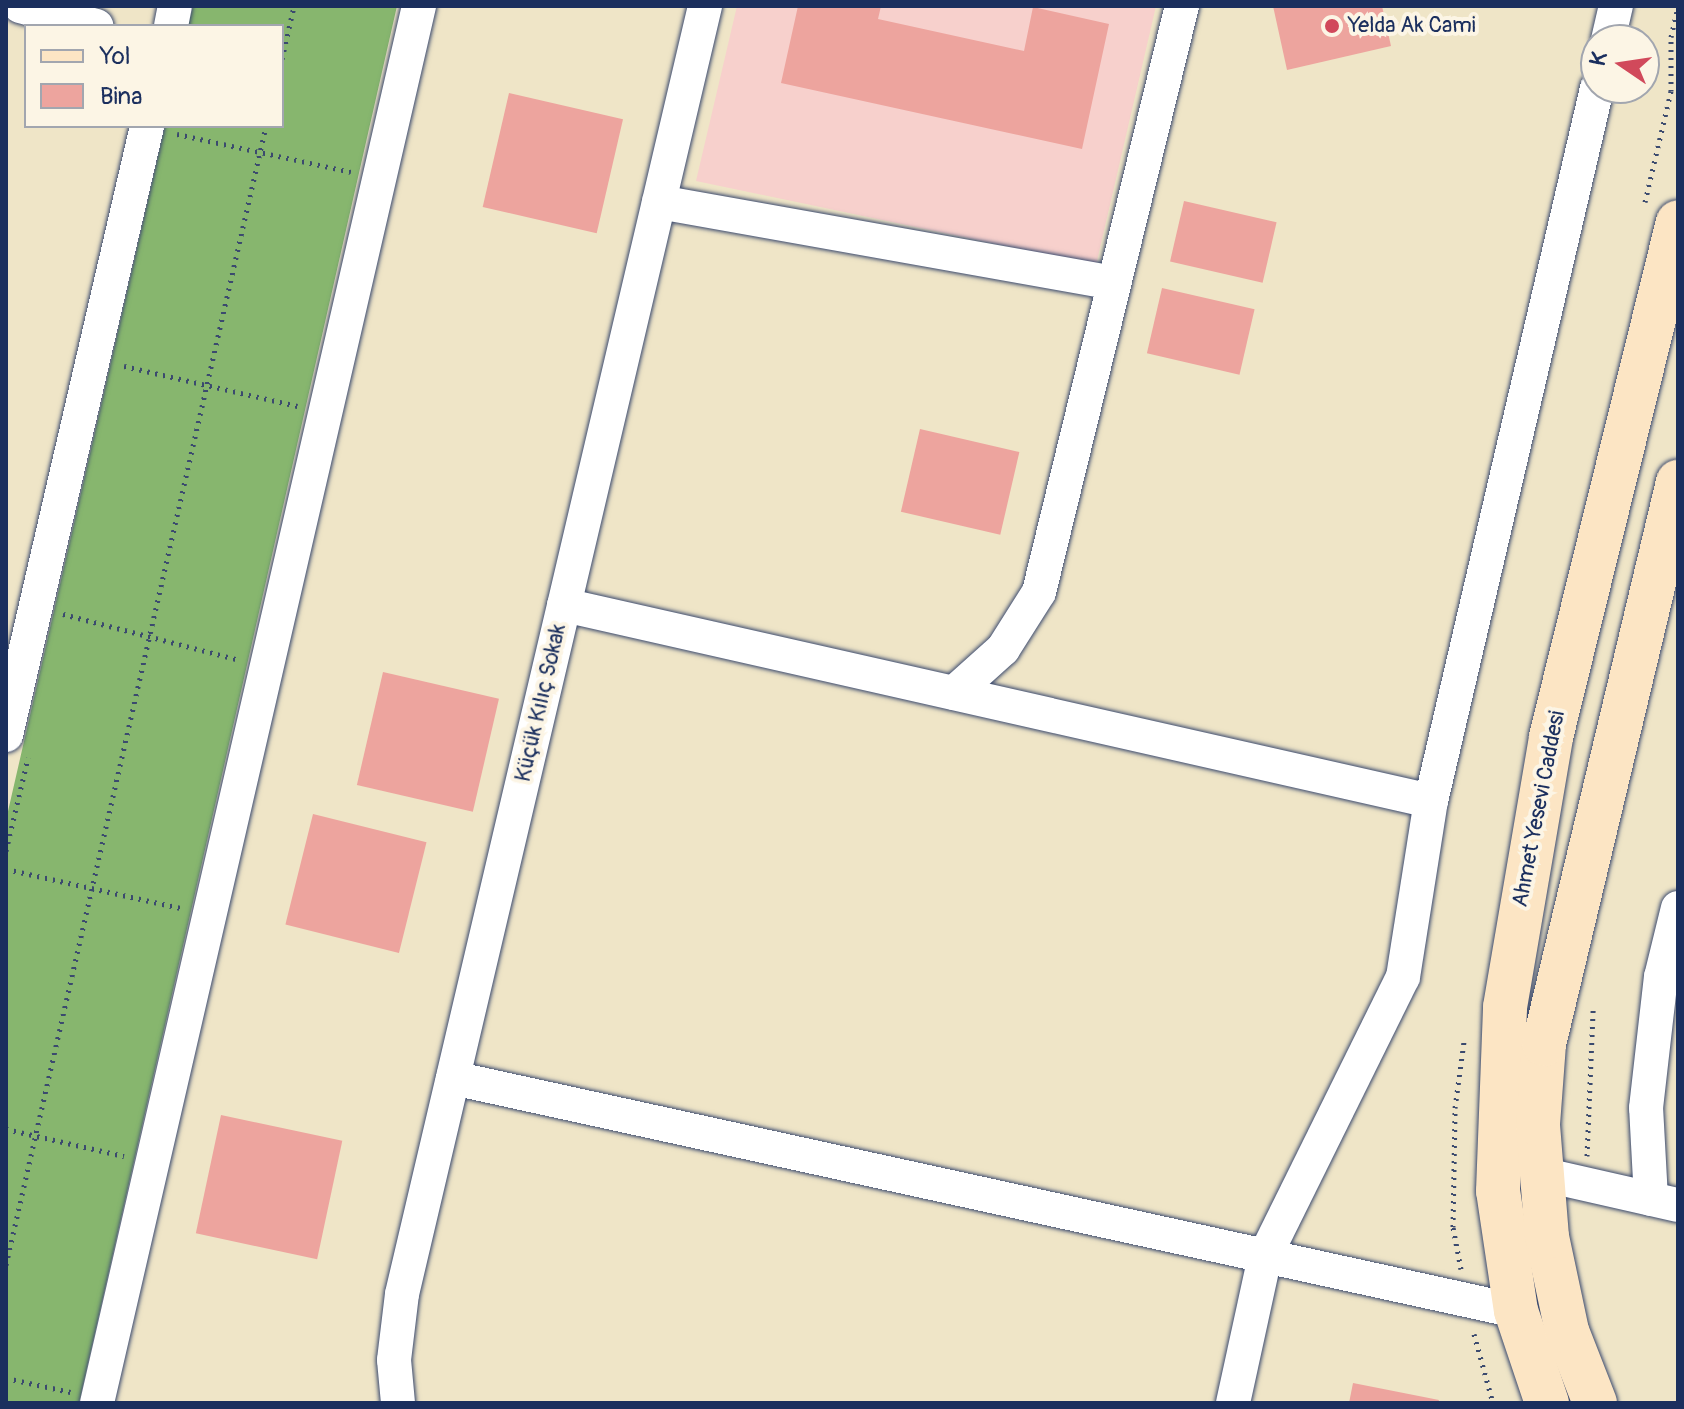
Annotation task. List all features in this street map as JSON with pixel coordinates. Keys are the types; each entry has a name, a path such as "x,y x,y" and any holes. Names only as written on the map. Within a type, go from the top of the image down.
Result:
{"main road":[{"name":"Ahmet Yesevi Caddesi","path":"1547,1403 1516,1311 1498,1191 1505,1007 1551,737 1678,222"},
{"path":"1595,1403 1567,1331 1547,1237 1538,1124 1544,1044 1678,482"}],"street":[{"path":"20,6 88,24"},
{"path":"98,1401 419,6"},
{"name":"Küçük Kılıç Sokak","path":"398,1403 394,1360 402,1294 705,6"},
{"path":"954,693 1003,649 1039,592 1182,6"},
{"path":"1233,1403 1265,1256 1403,977 1431,801 1593,104"},
{"path":"6,735 147,128"},
{"path":"659,202 1113,283"},
{"path":"564,605 1431,801"},
{"path":"1541,1174 1664,1202 1646,1108 1661,977 1678,908"},
{"path":"453,1078 1516,1311"}],"path":[{"path":"284,50 294,6"},
{"path":"156,128 379,177"},
{"path":"6,1265 266,128"},
{"path":"93,358 325,412"},
{"path":"36,607 267,667"},
{"path":"6,869 182,908"},
{"path":"6,1129 153,1162"},
{"path":"6,1378 98,1401"}],"shaded area":[{"path":"737,6 1156,6 1096,265 696,181"}],"green space":[{"path":"193,6 397,6 79,1403 6,1403 6,820 165,128 284,128 284,24 188,24"}],"building":[{"path":"798,6 881,6 878,19 1024,51 1033,7 1109,24 1082,149 781,83"},
{"name":"Yelda Ak Cami","path":"1273,6 1382,6 1391,46 1287,70"},
{"path":"509,93 623,119 597,233 483,207"},
{"path":"1184,201 1277,222 1263,283 1170,261"},
{"path":"1162,288 1255,309 1239,375 1147,353"},
{"path":"920,429 1019,452 1000,535 901,512"},
{"path":"383,672 499,699 473,812 357,785"},
{"path":"313,814 427,842 399,953 285,925"},
{"path":"221,1115 342,1141 317,1259 196,1233"},
{"path":"1353,1383 1439,1400 1438,1403 1349,1403"}],"place":[{"name":"Yelda Ak Cami","path":"1332,26"}]}
